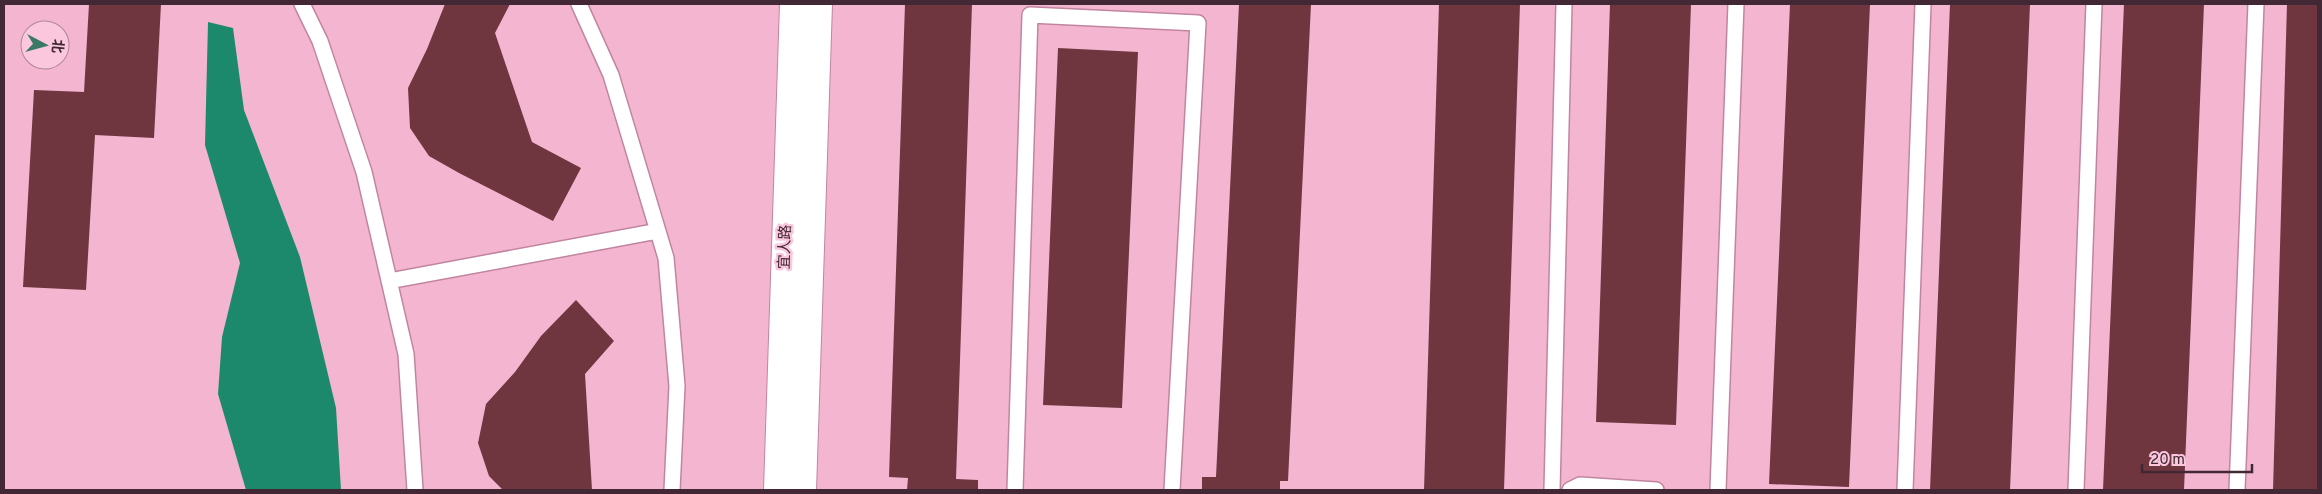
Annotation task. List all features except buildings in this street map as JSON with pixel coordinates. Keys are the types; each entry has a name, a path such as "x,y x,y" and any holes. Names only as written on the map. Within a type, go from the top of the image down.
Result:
{"street":[{"name":"宜人路","path":"778,490 794,4"},
{"name":"宜人路","path":"802,490 818,4"}],"lane":[{"path":"302,4 320,41 364,172 406,354 416,490"},
{"path":"580,4 611,75 666,258 677,386 672,490"},
{"path":"1552,490 1564,4"},
{"path":"1718,490 1736,4"},
{"path":"1905,490 1924,4"},
{"path":"2076,490 2094,4"},
{"path":"2237,490 2256,4"},
{"path":"1015,490 1030,15 1198,23 1172,490"},
{"path":"389,281 658,231"},
{"path":"1570,490 1580,485 1656,490"}],"shaded area":[{"path":"208,22 233,28 244,110 300,257 336,408 341,490 246,490 218,394 222,337 240,263 205,145"}]}
